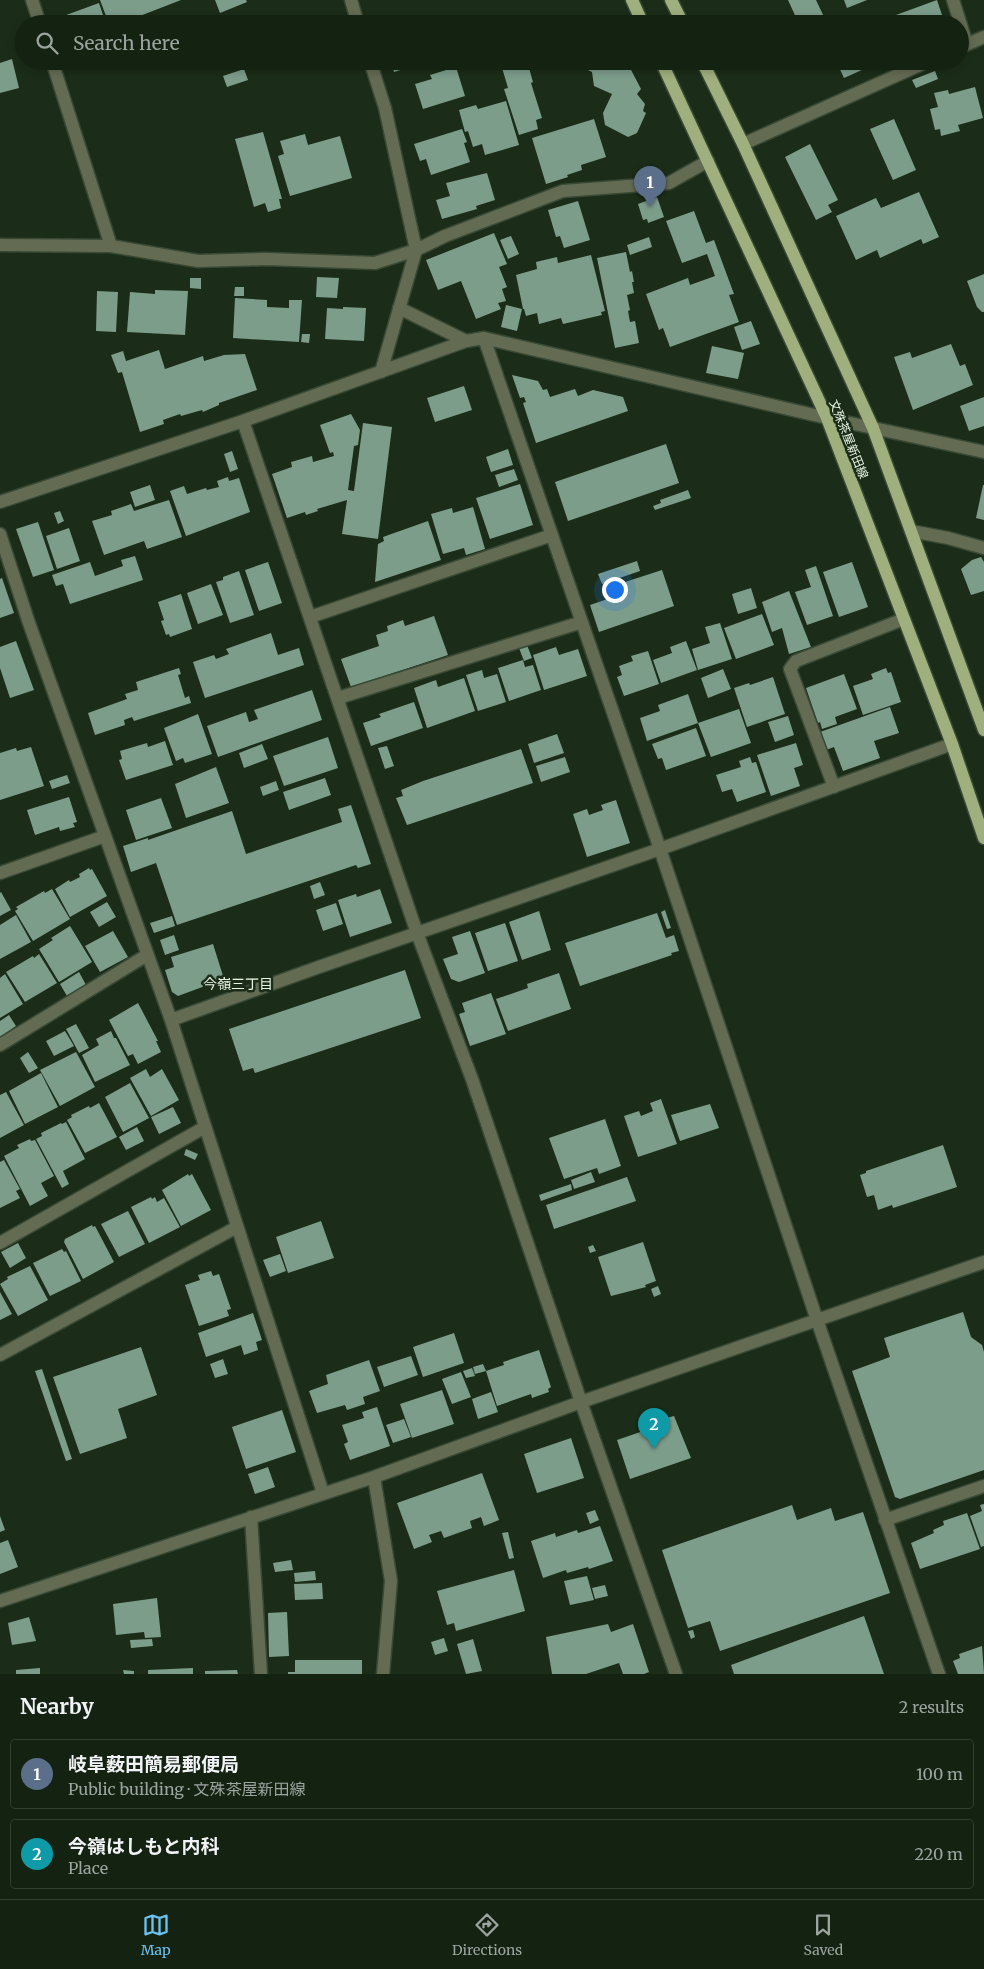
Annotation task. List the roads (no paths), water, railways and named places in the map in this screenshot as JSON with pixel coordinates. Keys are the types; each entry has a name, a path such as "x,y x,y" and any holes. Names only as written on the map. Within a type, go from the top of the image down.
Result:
{"main road":[{"path":"632,0 639,15"},
{"path":"671,0 678,15"},
{"name":"文殊茶屋新田線","path":"665,70 827,418 952,744 984,838"},
{"name":"文殊茶屋新田線","path":"706,70 743,144 873,428 984,730"}],"street":[{"path":"32,0 37,15"},
{"path":"350,0 355,15"},
{"path":"953,0 957,15"},
{"path":"969,44 984,37"},
{"path":"55,70 111,246"},
{"path":"373,70 385,108 416,250 382,372"},
{"path":"743,144 909,70"},
{"path":"0,245 111,246 198,261 268,259 375,264 416,250 445,236 563,191 669,183 708,161"},
{"path":"399,308 466,341"},
{"path":"0,502 243,421 466,341 484,338 827,418 984,452"},
{"path":"484,338 660,849 817,1320 939,1674"},
{"path":"243,421 417,933 472,1079 581,1402 676,1674"},
{"path":"911,531 948,538 984,548"},
{"path":"0,534 32,632 171,1020 323,1493"},
{"path":"310,617 552,535"},
{"path":"834,787 790,669 796,662 904,619"},
{"path":"338,698 582,622"},
{"path":"171,1020 660,849 952,744"},
{"path":"0,873 105,836"},
{"path":"0,1045 147,955"},
{"path":"0,1243 205,1127"},
{"path":"0,1355 237,1227"},
{"path":"0,1601 374,1477 581,1402 984,1262"},
{"path":"374,1477 391,1581 383,1674"},
{"path":"885,1520 984,1486"},
{"path":"251,1517 261,1674"}],"place":[{"name":"岐阜薮田簡易郵便局","path":"650,207"},
{"name":"今嶺はしもと内科","path":"654,1449"}],"district":[{"name":"今嶺三丁目","path":"238,984"}]}
